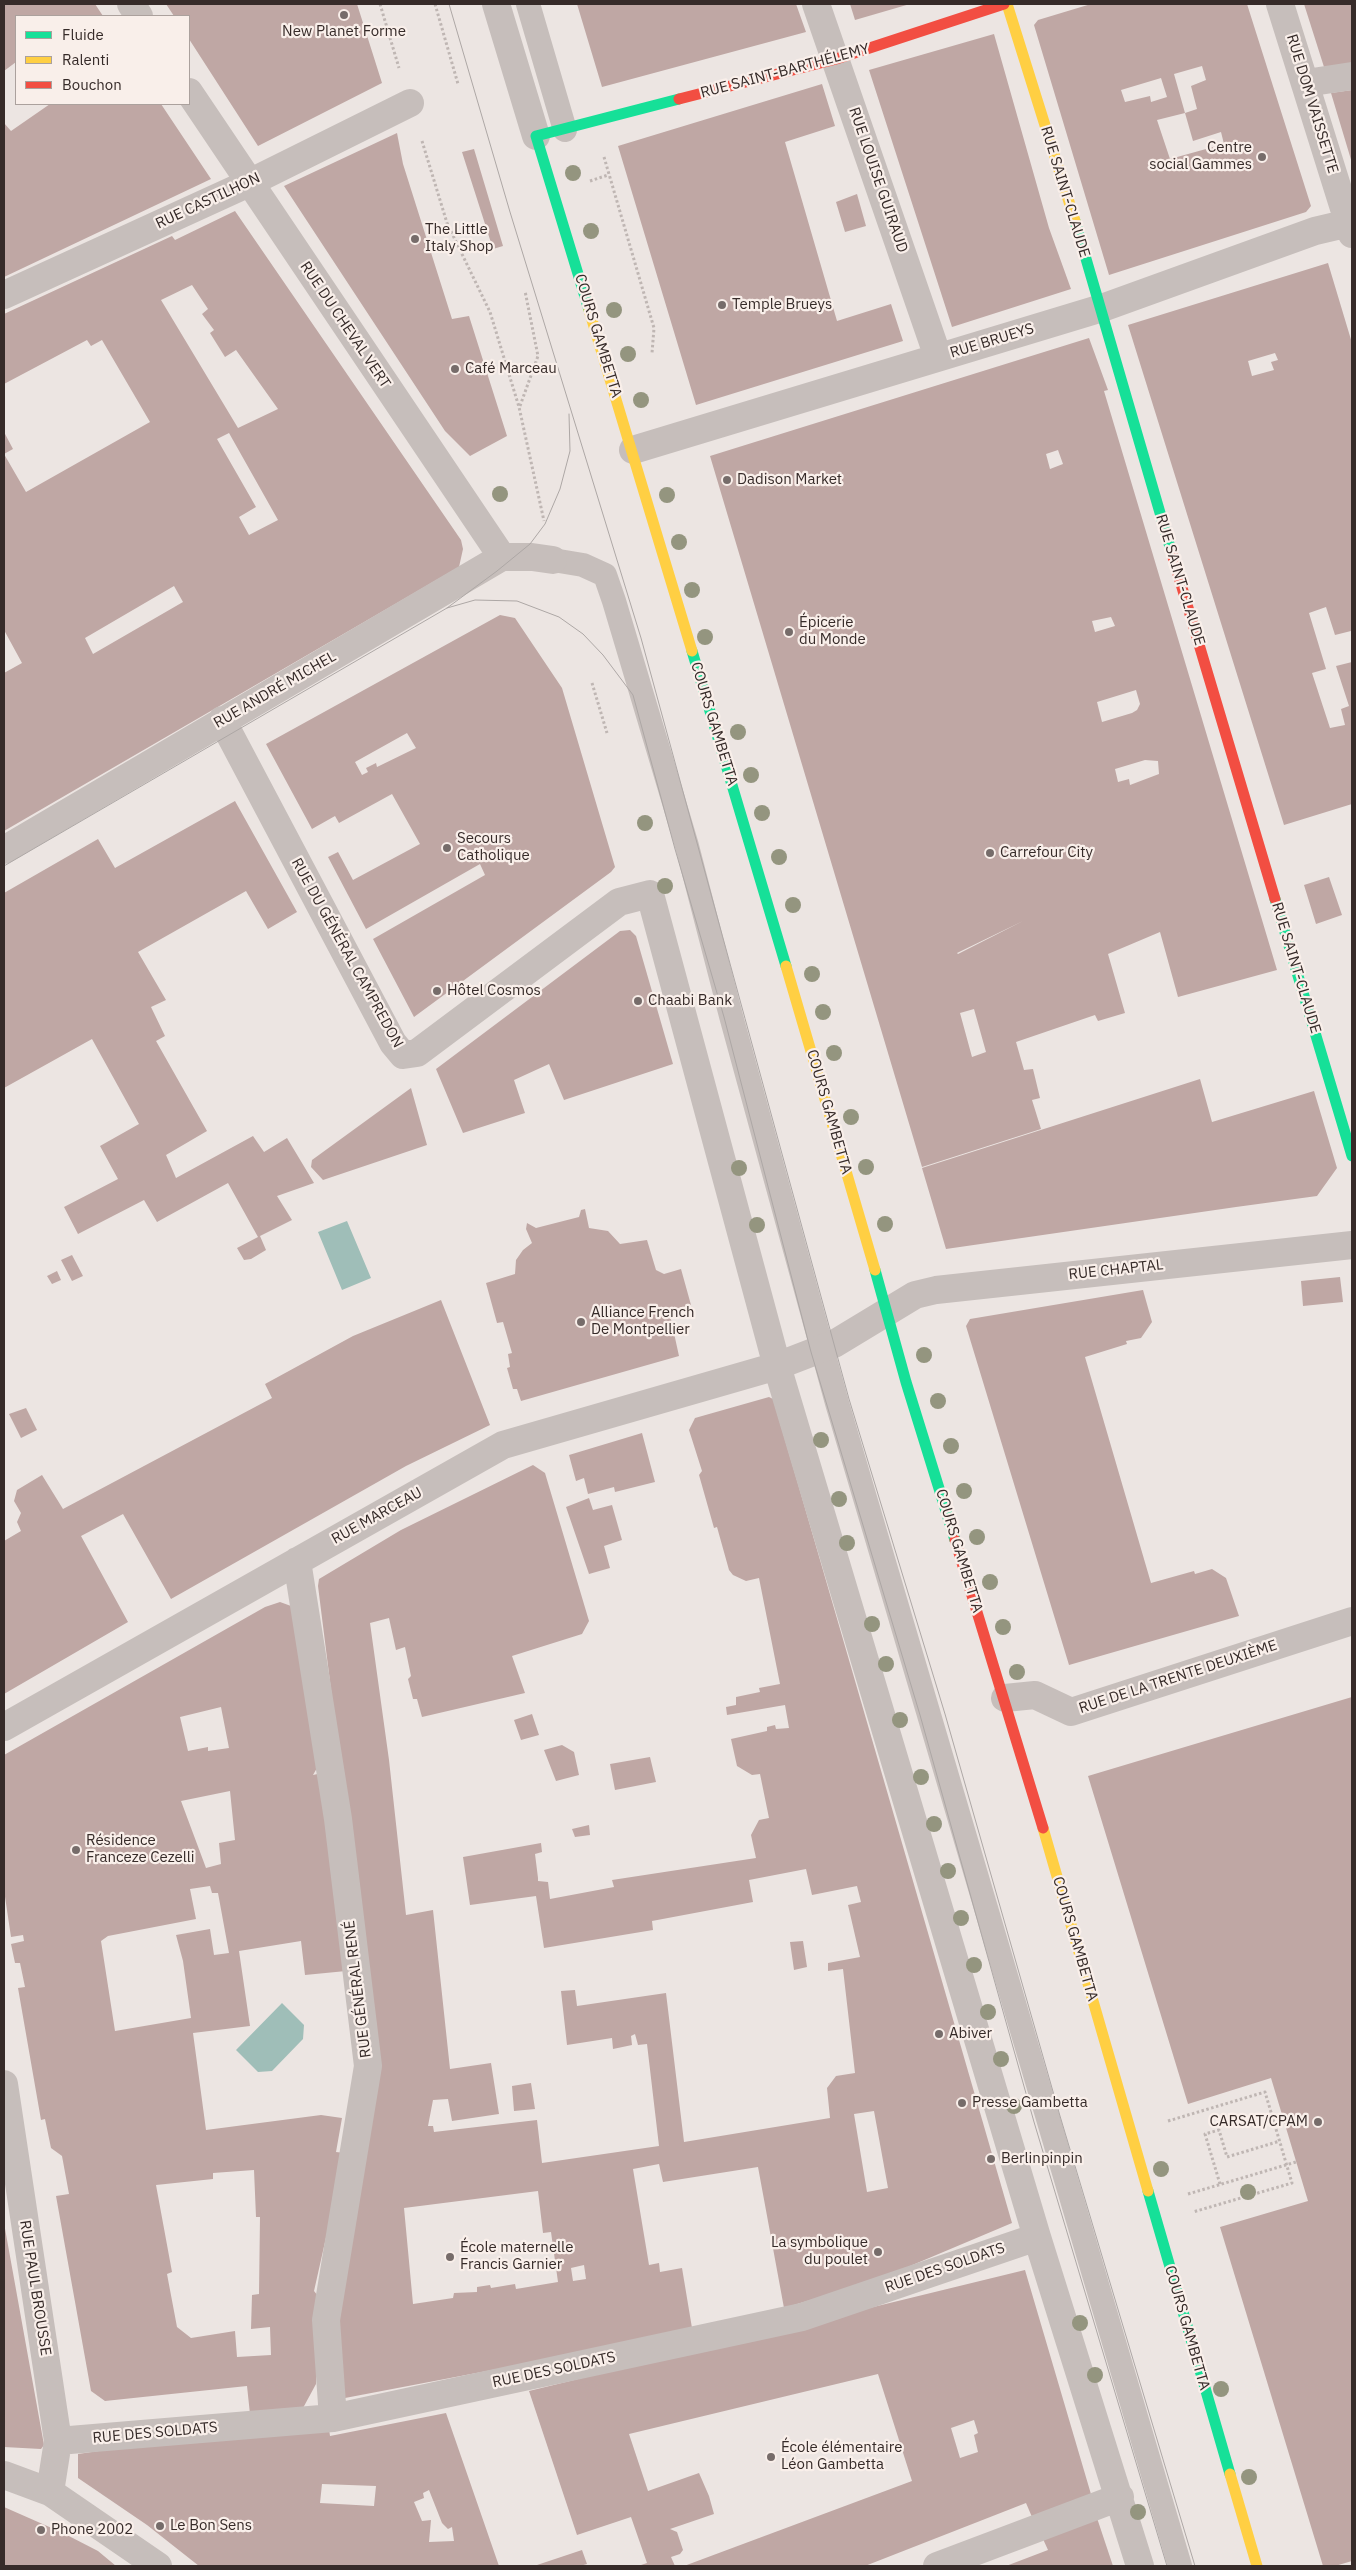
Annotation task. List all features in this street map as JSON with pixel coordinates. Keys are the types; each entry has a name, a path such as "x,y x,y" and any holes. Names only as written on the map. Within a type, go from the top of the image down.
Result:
{"street":[{"path":"131,4 138,15"},
{"name":"COURS GAMBETTA","path":"496,4 633,450 759,871 886,1313 1005,1698 1257,2566"},
{"name":"RUE LOUISE GUIRAUD","path":"816,4 938,357"},
{"name":"RUE SAINT-BARTHÉLEMY","path":"565,130 836,59 1005,4"},
{"name":"RUE SAINT-CLAUDE","path":"1005,4 1102,308 1105,331 1352,1156"},
{"name":"RUE DOM VAISSETTE","path":"1280,4 1351,228"},
{"path":"1306,83 1352,76"},
{"name":"RUE DU CHEVAL VERT","path":"190,94 502,556"},
{"name":"RUE CASTILHON","path":"4,295 249,183 410,103"},
{"path":"536,136 565,130"},
{"name":"RUE BRUEYS","path":"633,450 1102,308 1315,230 1351,228"},
{"path":"502,556 553,560"},
{"name":"RUE ANDRÉ MICHEL","path":"4,850 502,556"},
{"name":"RUE DU GÉNÉRAL CAMPREDON","path":"222,720 393,1044 403,1055 417,1053 620,902 650,894 777,1366"},
{"name":"RUE CHAPTAL","path":"886,1313 915,1295 936,1290 1352,1245"},
{"path":"886,1313 834,1344 777,1366 1037,2237 1120,2497 1140,2566"},
{"name":"RUE MARCEAU","path":"4,1727 503,1445 777,1366"},
{"name":"RUE GÉNÉRAL RENÉ","path":"297,1561 338,1820 368,2066 326,2320 334,2418"},
{"name":"RUE DE LA TRENTE DEUXIÈME","path":"1005,1698 1035,1695 1072,1712 1352,1621"},
{"name":"RUE PAUL BROUSSE","path":"4,2084 58,2441 50,2492"},
{"name":"RUE DES SOLDATS","path":"58,2441 334,2418 802,2317 1037,2237"},
{"path":"4,2476 50,2492 158,2566"},
{"path":"937,2566 1120,2497"}],"lane":[{"path":"528,4 565,130"},
{"path":"553,560 583,565 605,575 614,601 688,846 731,1016 822,1348 1180,2566"}],"path":[{"path":"380,4 448,223 490,312 519,407 553,560"},
{"path":"435,4 458,84"},
{"path":"603,150 608,175 654,328 652,354"},
{"path":"519,407 538,356 524,291"},
{"path":"592,683 606,733"},
{"path":"1163,2123 1265,2092 1280,2141 1292,2183 1190,2213"},
{"path":"1220,2184 1205,2134 1219,2130 1227,2157 1280,2141"},
{"path":"1185,2195 1296,2162"}],"water":[{"path":"347,1221 371,1278 342,1290 318,1232"},
{"path":"282,2003 304,2025 303,2039 272,2071 258,2072 236,2050"}],"building":[{"path":"4,4 95,4 102,15 15,15 15,63 4,71"},
{"path":"166,4 357,4 382,83 258,146 190,41 190,15 173,15"},
{"path":"577,4 796,4 806,32 602,87"},
{"path":"850,4 910,4 855,20"},
{"path":"1091,4 1247,4 1311,206 1306,212 1109,275 1034,25 1038,20","holes":["1202,66 1206,80 1191,86 1197,109 1185,113 1174,74","1161,78 1167,97 1151,102 1150,96 1125,102 1121,90","1185,113 1193,141 1221,132 1224,144 1170,159 1157,120"]},
{"path":"1304,4 1352,4 1352,63 1324,67"},
{"path":"994,34 1049,228 1071,289 952,327 869,70"},
{"path":"822,84 835,126 785,142 837,321 891,304 903,341 696,405 618,146"},
{"path":"1352,90 1352,163 1331,93"},
{"path":"49,105 162,105 211,179 4,277 4,123 11,131"},
{"path":"397,133 403,164 452,319 469,316 507,436 470,456 445,431 284,186"},
{"path":"474,149 503,246 493,249 462,152"},
{"path":"857,194 866,226 845,232 836,202"},
{"path":"235,211 461,540 463,549 459,567 4,831 4,673 22,663 4,630 4,454 26,492 150,422 102,340 91,346 87,340 4,384 4,314 172,236 175,240","holes":["192,285 208,309 202,314 214,330 210,333 225,357 236,350 278,409 238,428 161,300","229,433 278,520 249,535 239,517 256,507 217,439","174,586 183,602 93,654 85,638"]},
{"path":"1328,263 1352,343 1352,635 1351,631 1335,635 1326,607 1309,613 1326,669 1312,673 1330,728 1345,725 1341,709 1349,706 1336,666 1352,662 1352,804 1284,825 1128,325","holes":["1275,353 1278,360 1271,362 1274,370 1252,376 1248,361"]},
{"path":"1089,338 1108,390 1104,391 1277,970 1178,997 1160,932 1108,954 1125,1013 1098,1021 1095,1015 1016,1042 1024,1070 1033,1069 1040,1098 1032,1100 1041,1129 922,1167 710,456","holes":["1058,450 1063,464 1050,469 1046,454","1111,617 1115,626 1095,632 1092,621","1136,690 1140,704 1137,710 1102,722 1097,702","1145,760 1158,761 1159,774 1130,785 1129,779 1118,782 1115,769","1023,921 958,954 957,953","974,1009 986,1052 972,1057 960,1013"]},
{"path":"4,432 13,449 4,454"},
{"path":"500,615 515,618 562,688 615,867 611,872 414,1017 373,939 485,875 480,864 366,929 328,857 338,852 353,880 420,844 392,794 339,823 335,816 312,829 266,744","holes":["407,733 416,748 377,767 376,763 366,768 368,772 362,775 355,762"]},
{"path":"235,801 297,912 268,929 246,891 138,952 166,1000 151,1007 165,1036 156,1041 207,1131 166,1155 176,1178 253,1136 264,1152 287,1138 314,1183 277,1196 292,1220 260,1236 266,1250 251,1259 244,1260 237,1248 258,1237 228,1183 157,1222 144,1200 78,1234 64,1207 118,1179 100,1146 139,1124 92,1039 4,1088 4,893 98,839 115,868"},
{"path":"1329,877 1342,915 1316,924 1304,885"},
{"path":"630,930 636,936 673,1064 564,1100 549,1064 514,1080 525,1113 463,1133 436,1069 620,931"},
{"path":"1200,1079 1212,1122 1314,1091 1337,1168 1317,1196 946,1249 922,1168"},
{"path":"411,1088 427,1145 323,1180 311,1167 312,1160"},
{"path":"585,1209 589,1228 608,1231 620,1244 647,1240 656,1270 664,1274 681,1269 691,1305 674,1309 670,1315 679,1356 521,1401 517,1389 513,1389 507,1368 510,1367 508,1354 512,1353 503,1322 497,1323 486,1283 515,1274 516,1260 523,1250 532,1243 526,1229 527,1223 536,1228 579,1217 581,1210"},
{"path":"72,1255 83,1276 72,1281 61,1260"},
{"path":"57,1271 61,1280 52,1284 47,1276"},
{"path":"1340,1277 1343,1302 1303,1306 1301,1281"},
{"path":"1143,1290 1152,1322 1141,1338 1126,1341 1127,1344 1085,1357 1151,1583 1194,1571 1195,1574 1212,1569 1226,1578 1239,1616 1069,1665 966,1326 970,1319"},
{"path":"441,1300 490,1425 406,1466 171,1599 123,1514 81,1536 128,1622 4,1694 4,1541 21,1531 17,1522 21,1513 14,1501 17,1490 42,1475 63,1509 272,1398 265,1384 353,1336"},
{"path":"769,1397 773,1399 1012,2223 877,2280 784,2308 758,2167 663,2182 659,2164 633,2169 649,2265 659,2263 660,2272 682,2268 692,2328 508,2367 345,2398 337,2314 359,2169 355,1881 318,1586 319,1579 401,1530 533,1465 545,1473 589,1621 582,1634 512,1656 525,1693 422,1717 417,1699 413,1699 408,1679 411,1676 405,1647 396,1650 389,1618 370,1623 389,1760 406,1915 433,1910 450,2069 491,2063 499,2114 452,2121 448,2099 433,2100 428,2126 433,2126 434,2132 537,2120 542,2163 659,2146 647,2044 638,2045 635,2034 631,2036 632,2045 613,2049 612,2038 567,2045 561,1991 575,1990 577,2006 666,1993 684,2142 830,2118 827,2088 836,2076 855,2073 843,1969 828,1971 828,1963 860,1957 848,1905 861,1902 857,1886 812,1895 806,1869 749,1880 753,1902 652,1921 653,1930 544,1948 536,1896 470,1905 463,1857 541,1843 542,1852 535,1854 538,1881 548,1882 550,1899 614,1887 612,1880 756,1858 751,1835 759,1820 769,1818 760,1774 752,1775 737,1766 731,1739 767,1731 767,1727 775,1725 776,1729 789,1728 785,1705 727,1715 726,1707 736,1705 736,1697 760,1692 759,1688 780,1684 759,1578 746,1581 733,1575 729,1570 717,1527 714,1528 699,1475 702,1471 689,1430 695,1418","holes":["874,2111 888,2188 867,2192 854,2114","538,2191 543,2233 551,2232 558,2282 516,2289 515,2284 491,2288 490,2285 477,2287 477,2292 454,2293 453,2298 413,2304 404,2208","584,2265 586,2279 573,2281 571,2268"]},
{"path":"26,1408 37,1430 21,1438 9,1414"},
{"path":"642,1433 655,1482 615,1492 614,1487 588,1494 584,1478 576,1481 569,1455"},
{"path":"589,1498 593,1510 612,1505 622,1540 604,1546 610,1568 589,1574 566,1507"},
{"path":"280,1602 291,1606 317,1768 313,1775 322,1773 346,1971 305,1975 301,1941 239,1951 250,2026 193,2033 206,2130 321,2115 342,2118 336,2152 345,2153 314,2291 318,2296 316,2384 303,2408 250,2414 247,2386 105,2401 91,2391 56,2196 69,2194 62,2156 51,2148 45,2119 41,2120 18,1988 25,1987 20,1963 15,1963 11,1944 24,1941 23,1935 11,1937 4,1890 4,1755 265,1607","holes":["221,1707 229,1748 208,1751 208,1747 188,1751 180,1717","230,1791 235,1840 219,1843 221,1864 206,1868 181,1801","210,1886 212,1893 218,1893 229,1953 214,1955 210,1929 176,1935 183,1961 191,2018 115,2031 101,1941 108,1936 196,1919 190,1889","254,2170 256,2217 260,2217 259,2294 252,2295 251,2329 270,2327 271,2355 237,2357 235,2331 191,2338 177,2327 167,2274 172,2272 156,2185 213,2179 213,2173"]},
{"name":"CARSAT/CPAM","path":"1352,1697 1352,2561 1335,2566 1323,2566 1220,2227 1308,2201 1271,2078 1188,2104 1088,1776"},
{"path":"532,1714 539,1735 521,1740 514,1720"},
{"path":"562,1745 574,1752 579,1775 556,1781 544,1750"},
{"path":"650,1757 656,1782 615,1790 610,1764"},
{"path":"589,1825 590,1835 575,1837 572,1829"},
{"path":"803,1941 807,1967 794,1970 790,1942"},
{"path":"531,2083 535,2109 514,2111 512,2086"},
{"path":"4,2223 44,2445 41,2449 4,2447"},
{"path":"1025,2270 1093,2501 1035,2524 1026,2503 865,2566 684,2566 912,2481 878,2374 629,2434 648,2491 699,2473 714,2514 670,2529 677,2532 683,2550 680,2554 671,2557 675,2566 638,2566 647,2563 631,2517 577,2535 529,2391","holes":["974,2420 978,2433 974,2435 978,2452 960,2458 951,2428"]},
{"path":"446,2413 499,2566 199,2566 147,2525 78,2478 78,2454 126,2447 329,2429 330,2436","holes":["322,2484 376,2486 374,2506 320,2503","429,2490 442,2523 448,2529 452,2527 454,2541 429,2542 431,2520 422,2521 414,2502 424,2498 423,2493"]},
{"path":"4,2507 98,2551 116,2566 4,2566"},
{"path":"1097,2518 1113,2566 1006,2566 1048,2550 1043,2539"},
{"path":"582,2550 587,2564 580,2566 534,2566"}],"tram line":[{"path":"449,4 510,212 641,638 849,1399 945,1714 1060,2116 1195,2566"},
{"path":"4,866 447,608 497,571 530,544 545,524 560,489 570,451 569,414"},
{"path":"447,608 475,600 517,601 559,617 583,634 603,655 633,695 724,1017 811,1352 920,1715 1034,2122 1167,2566"}],"traffic: fast":[{"path":"589,310 536,136 679,99"},
{"path":"1075,221 1172,554"},
{"path":"692,651 786,966"},
{"path":"1275,899 1352,1156"},
{"path":"875,1270 906,1382 955,1540"},
{"path":"1148,2191 1230,2474"}],"traffic: slow":[{"path":"1007,4 1075,221"},
{"path":"589,310 692,651"},
{"path":"786,966 875,1270"},
{"path":"1043,1828 1148,2191"},
{"path":"1230,2474 1257,2566"}],"traffic: jam":[{"path":"679,99 836,59 1004,4"},
{"path":"1172,554 1275,899"},
{"path":"955,1540 1043,1828"}],"place":[{"name":"New Planet Forme","path":"344,15"},
{"name":"Centre social Gammes","path":"1262,157"},
{"name":"The Little Italy Shop","path":"415,239"},
{"name":"Temple Brueys","path":"722,305"},
{"name":"Café Marceau","path":"455,369"},
{"name":"Dadison Market","path":"727,480"},
{"name":"Épicerie du Monde","path":"789,632"},
{"name":"Secours Catholique","path":"447,848"},
{"name":"Carrefour City","path":"990,853"},
{"name":"Hôtel Cosmos","path":"437,991"},
{"name":"Chaabi Bank","path":"638,1001"},
{"name":"Alliance French De Montpellier","path":"581,1322"},
{"name":"Résidence Franceze Cezelli","path":"76,1850"},
{"name":"Abiver","path":"939,2034"},
{"name":"Presse Gambetta","path":"962,2103"},
{"name":"CARSAT/CPAM","path":"1318,2122"},
{"name":"Berlinpinpin","path":"991,2159"},
{"name":"La symbolique du poulet","path":"878,2252"},
{"name":"École maternelle Francis Garnier","path":"450,2257"},
{"name":"École élémentaire Léon Gambetta","path":"771,2457"},
{"name":"Le Bon Sens","path":"160,2526"},
{"name":"Phone 2002","path":"41,2530"}]}
